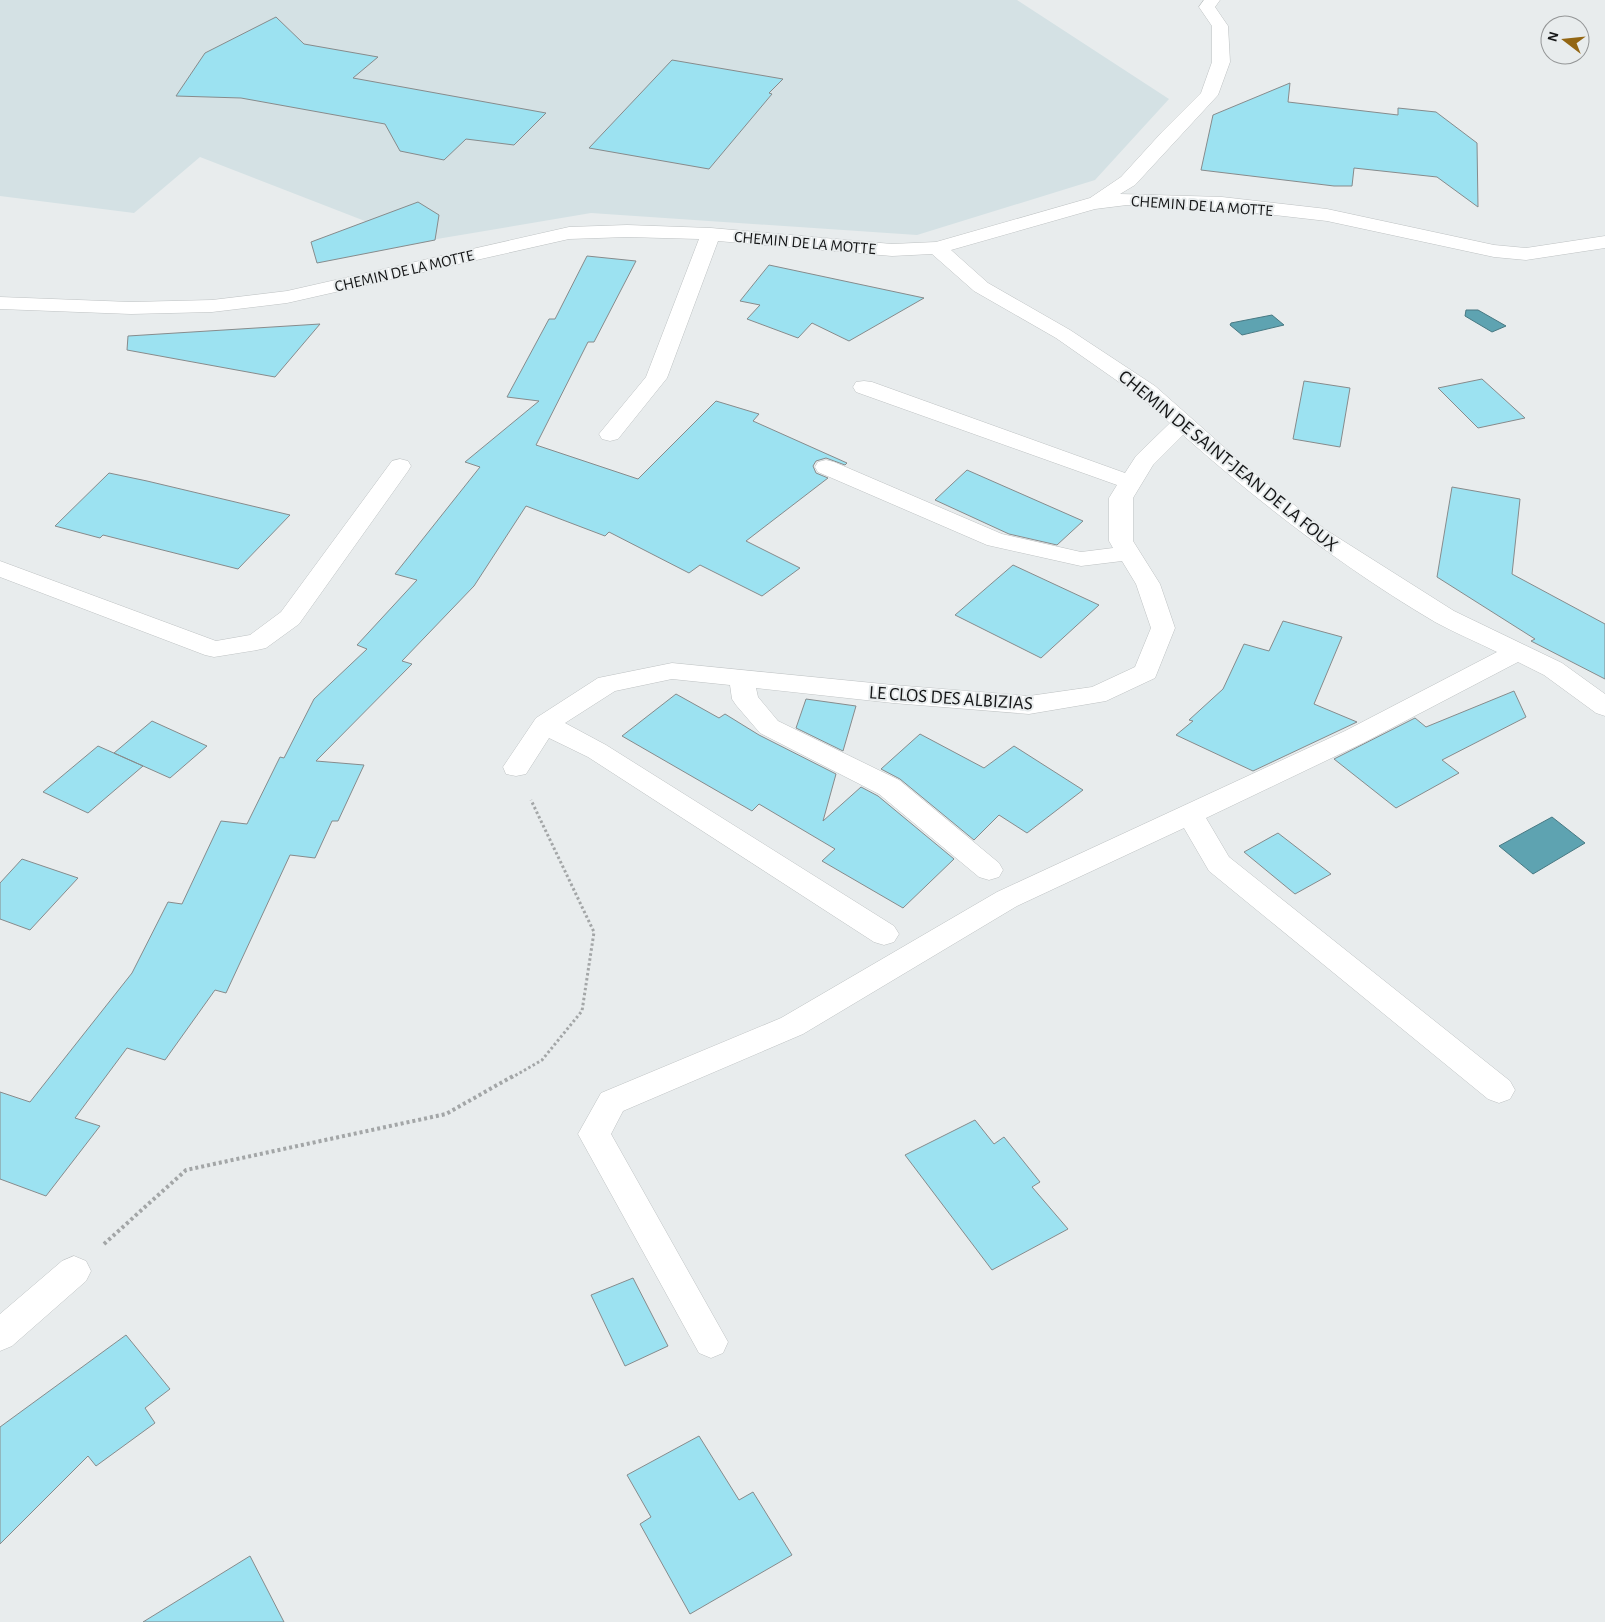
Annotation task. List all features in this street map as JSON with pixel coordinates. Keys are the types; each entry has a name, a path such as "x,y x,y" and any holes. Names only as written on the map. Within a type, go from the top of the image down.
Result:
{"street":[{"path":"1093,203 1128,181 1168,136 1210,95 1221,62 1220,26 1207,7 1212,0"},
{"name":"CHEMIN DE LA MOTTE","path":"0,304 131,308 212,306 287,297 483,250 569,233 627,231 711,234 892,250 937,248 1093,203 1126,199 1203,202 1327,216 1494,251 1526,254 1605,242"},
{"path":"610,434 656,378 711,234"},
{"name":"CHEMIN DE SAINT-JEAN DE LA FOUX","path":"937,248 981,287 1078,344 1147,391 1242,475 1318,535 1445,617 1553,669 1605,707"},
{"path":"864,387 1130,482"},
{"name":"LE CLOS DES ALBIZIAS","path":"516,767 545,724 607,684 672,671 1029,705 1098,695 1146,672 1163,628 1148,584 1121,541 1121,498 1144,460 1183,423"},
{"path":"0,568 214,649 257,642 290,618 400,466"},
{"path":"826,468 995,540 1081,559 1129,553"},
{"path":"711,1342 594,1134 612,1102 792,1026 1007,899 1354,737 1517,652"},
{"path":"741,678 745,700 769,727 889,788 989,870"},
{"path":"545,724 597,751 884,934"},
{"path":"1190,814 1219,864 1499,1090"},
{"path":"0,1335 74,1271"}],"path":[{"path":"74,1271 186,1170 446,1114 542,1060 582,1011 594,932 516,767"}],"shaded area":[{"path":"0,0 1017,0 1169,99 1095,180 917,235 591,213 419,242 200,157 134,213 0,196"}],"water":[{"path":"1466,310 1478,310 1506,326 1492,332 1465,316"},
{"path":"1272,315 1284,325 1242,335 1230,325 1231,323"},
{"path":"1552,817 1585,843 1533,874 1499,846"}],"building":[{"path":"276,17 304,44 378,57 353,78 546,113 514,145 466,139 444,160 400,151 385,124 241,98 176,96 205,53"},
{"path":"672,60 783,79 769,93 772,94 709,169 589,148"},
{"path":"1290,83 1288,102 1398,115 1398,108 1436,112 1477,143 1478,207 1437,177 1354,168 1352,186 1334,186 1201,170 1213,115"},
{"path":"418,202 439,215 435,240 317,263 311,242"},
{"path":"587,256 636,261 594,342 588,342 536,445 638,479 716,401 759,414 753,421 847,463 845,465 826,458 816,461 813,466 816,473 828,478 746,541 800,568 762,596 700,565 689,573 609,532 605,536 526,506 474,586 402,661 412,664 316,761 364,765 338,821 332,821 315,858 290,855 226,993 215,990 165,1060 127,1048 75,1118 100,1126 46,1196 0,1179 0,1092 30,1102 132,973 168,902 182,904 221,821 247,824 280,757 284,758 314,699 367,649 357,645 417,580 395,574 480,467 465,462 539,401 507,397 549,319 555,319"},
{"path":"769,265 924,298 849,341 812,323 798,338 747,319 760,305 740,301"},
{"path":"320,324 275,377 127,350 128,336"},
{"path":"1482,379 1525,418 1478,428 1438,388"},
{"path":"1304,381 1350,388 1340,447 1293,439"},
{"path":"967,470 1083,521 1057,545 1009,534 935,500"},
{"path":"109,473 290,515 238,569 103,535 100,538 55,526"},
{"path":"1452,487 1520,499 1512,574 1605,624 1605,679 1531,641 1535,639 1437,577"},
{"path":"1013,565 1099,605 1041,658 955,615"},
{"path":"1283,621 1342,637 1314,704 1357,722 1253,771 1176,735 1193,721 1189,720 1223,689 1244,644 1269,651"},
{"path":"1514,691 1526,717 1442,760 1459,773 1396,808 1334,759 1415,718 1426,727"},
{"path":"676,694 719,718 725,714 759,735 836,774 823,821 861,787 878,796 954,859 903,908 822,861 835,849 759,804 752,811 622,736"},
{"path":"806,699 856,706 843,751 796,728"},
{"path":"152,721 207,746 170,778 114,753"},
{"path":"920,734 984,768 1014,746 1083,790 1027,833 999,815 974,840 900,779 881,769"},
{"path":"98,746 143,766 88,813 43,792"},
{"path":"1278,833 1331,874 1295,894 1244,852"},
{"path":"22,859 78,878 30,930 0,919 0,883"},
{"path":"975,1120 994,1144 1004,1137 1040,1182 1032,1187 1068,1229 992,1270 905,1155"},
{"path":"633,1278 668,1346 625,1366 591,1295"},
{"path":"126,1335 170,1389 145,1408 155,1423 96,1466 88,1456 0,1544 0,1427"},
{"path":"699,1436 739,1500 753,1492 792,1555 690,1614 640,1524 651,1517 627,1475"},
{"path":"250,1556 284,1622 143,1622"}]}
